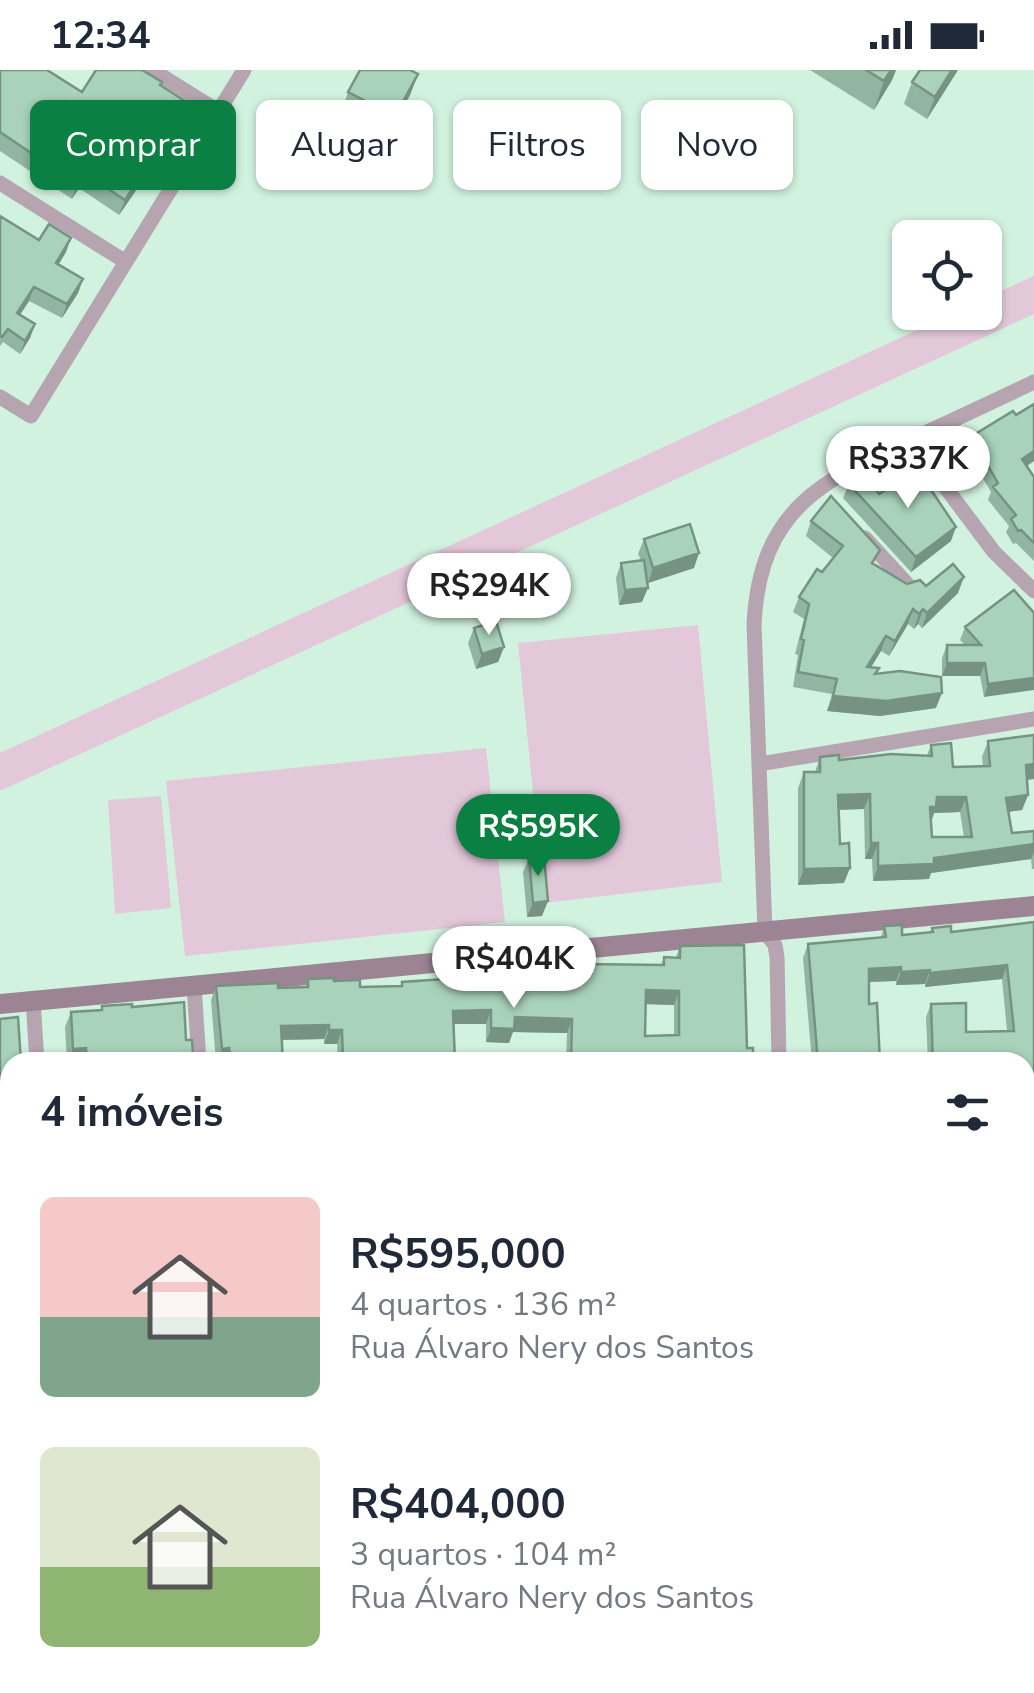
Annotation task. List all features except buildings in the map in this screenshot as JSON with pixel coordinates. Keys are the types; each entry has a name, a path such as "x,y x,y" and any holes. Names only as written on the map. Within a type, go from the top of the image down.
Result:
{"main road":[{"path":"0,1004 1034,906"}],"street":[{"path":"152,70 199,100"},
{"path":"225,100 244,70"},
{"path":"0,183 126,262"},
{"path":"0,397 31,416 170,190"},
{"path":"780,1052 776,957 774,945 765,932 754,624 760,574 784,525 818,488 853,465 1034,382"},
{"path":"910,440 994,552 1034,591"},
{"path":"818,488 831,502"},
{"path":"857,530 908,586"},
{"path":"759,764 1034,719"},
{"path":"194,986 198,1052"},
{"path":"33,1000 36,1052"}],"shaded area":[{"path":"1034,276 1034,314 1002,329 1002,290"},
{"path":"917,330 999,330 0,791 0,753"},
{"path":"698,625 722,882 544,903 518,643"},
{"path":"486,748 505,922 185,956 166,781"},
{"path":"161,796 171,908 115,914 108,800"}]}
